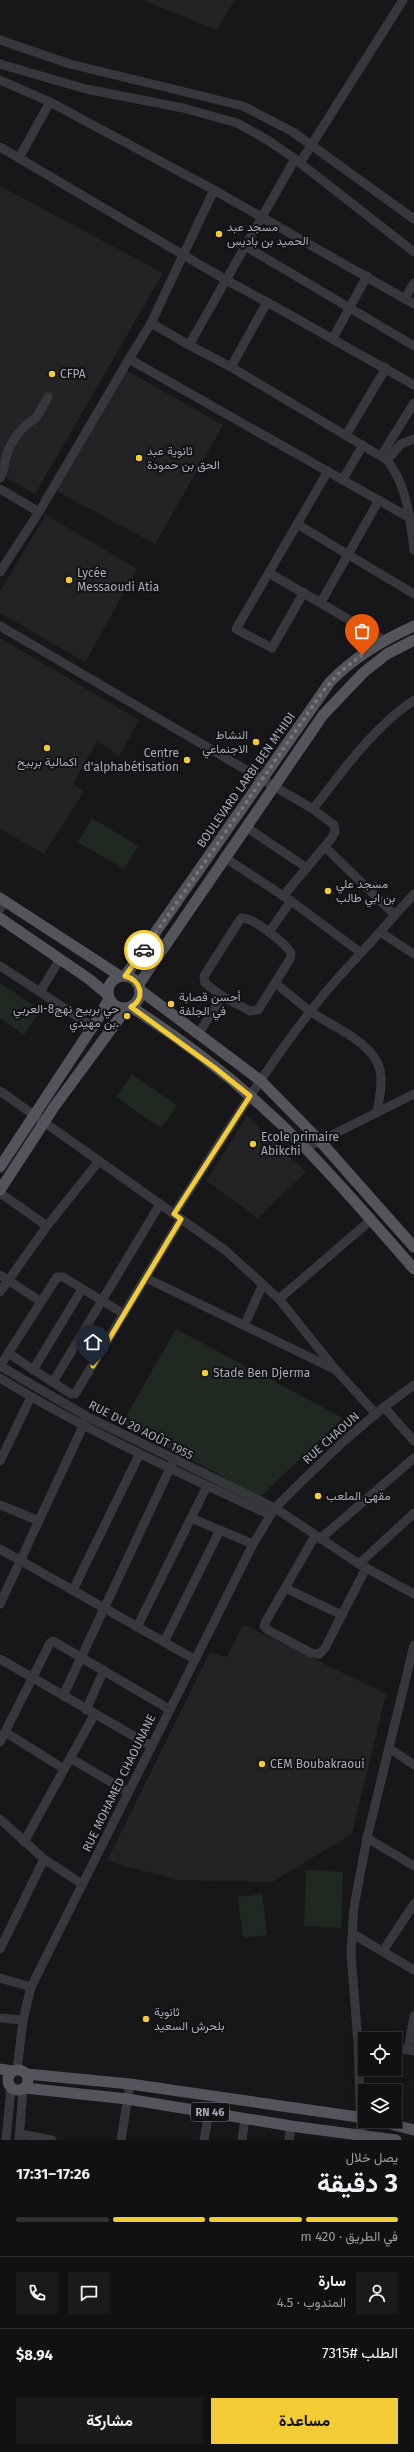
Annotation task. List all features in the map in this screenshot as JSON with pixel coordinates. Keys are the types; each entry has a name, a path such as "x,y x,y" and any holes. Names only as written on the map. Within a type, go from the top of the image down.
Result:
{"main road":[{"name":"BOULEVARD LARBI BEN M'HIDI","path":"122,976 330,682 362,655 384,640 414,626"},
{"path":"0,1190 44,1122 128,1008 138,1000 139,987 224,857 274,787 322,715 344,690 364,672 387,654 414,640"},
{"path":"2,903 122,976 135,980 139,987 261,1081 320,1141 414,1247"},
{"path":"0,918 60,959 108,996 116,1006 128,1008 209,1063 250,1096 306,1148 414,1269"},
{"path":"0,1166 93,1026 108,996 112,981 122,976"},
{"name":"RN 46","path":"0,2069 130,2084 358,2117"},
{"path":"19,2072 28,2080 24,2089 7,2086 8,2078 19,2072"},
{"name":"RN 46","path":"24,2089 127,2099 246,2118 337,2136 361,2136 396,2140"},
{"path":"402,2127 414,2130"}],"street":[{"path":"189,344 262,218 298,161 312,145 403,0"},
{"path":"0,40 70,64 243,106 269,118 312,145 414,219"},
{"path":"0,64 86,89 183,108 237,123 269,140 298,161 414,252"},
{"path":"0,80 50,102 214,190 368,276 414,304"},
{"path":"19,158 50,102"},
{"path":"0,147 184,257 333,338 414,385"},
{"path":"0,572 39,512 129,359 152,323 214,190"},
{"path":"245,246 414,346"},
{"path":"333,338 368,276"},
{"path":"405,298 414,283"},
{"path":"231,368 267,302"},
{"path":"152,323 384,458 403,489 410,518 414,550"},
{"path":"129,359 410,518"},
{"path":"346,435 386,368"},
{"path":"0,478 6,467 8,450 29,420 36,418 48,397"},
{"path":"384,458 414,404"},
{"path":"384,458 401,444 414,439"},
{"path":"343,479 363,445"},
{"path":"304,592 272,648 236,630 328,471"},
{"path":"0,489 39,512"},
{"path":"321,602 379,500"},
{"path":"297,524 414,594"},
{"path":"269,573 304,592 384,640"},
{"path":"0,626 312,809 334,825 334,832 325,847 307,868 287,899 269,932"},
{"path":"312,809 374,732 386,720 414,700"},
{"path":"246,827 307,868"},
{"path":"325,847 395,915"},
{"path":"224,857 287,899 360,952"},
{"path":"8,1353 72,1394 75,1394 146,1278 178,1216 250,1096 311,1011 360,952 414,894"},
{"path":"247,919 269,932 291,953 290,959 275,983 258,1010 254,1012 222,996 205,983 204,976 240,920 247,919"},
{"path":"380,932 414,954"},
{"path":"40,992 60,959"},
{"path":"0,966 93,1026"},
{"path":"275,983 311,1011 363,1045 374,1057 380,1070 381,1086 377,1113"},
{"path":"199,1033 222,996"},
{"path":"0,1091 225,1250 278,1299 335,1369 376,1414"},
{"path":"306,1148 414,1094"},
{"path":"0,1292 4,1278 99,1161"},
{"path":"0,1193 47,1226"},
{"path":"53,1382 160,1204"},
{"path":"278,1299 371,1220"},
{"path":"0,1366 53,1280 60,1276 124,1314"},
{"path":"4,1278 40,1301"},
{"path":"146,1278 335,1369"},
{"path":"244,1326 263,1284"},
{"path":"34,1370 82,1289"},
{"name":"RUE DU 20 AOÛT 1955","path":"0,1366 207,1486 272,1512"},
{"name":"RUE DU 20 AOÛT 1955","path":"0,1378 83,1426 139,1455 171,1465 272,1512"},
{"name":"RUE CHAOUN","path":"272,1512 321,1462 384,1406 414,1385"},
{"path":"0,1461 31,1397"},
{"path":"384,1406 414,1441"},
{"path":"0,1604 88,1417"},
{"path":"73,1590 139,1455"},
{"path":"414,1458 318,1538 285,1588 264,1626 268,1630 311,1653 319,1654 325,1648 342,1615 363,1566 414,1513"},
{"path":"63,1696 171,1465"},
{"path":"137,1627 207,1486"},
{"path":"0,1505 39,1521"},
{"path":"272,1512 363,1566 414,1594"},
{"name":"RUE MOHAMED CHAOUNANE","path":"19,2072 23,2020 31,1987 194,1659 253,1544 272,1512"},
{"path":"191,1518 253,1544"},
{"path":"164,1642 220,1530"},
{"path":"0,1549 194,1659"},
{"path":"285,1588 342,1615"},
{"path":"0,1742 52,1641 82,1657 169,1709"},
{"path":"361,2032 351,1953 354,1907 367,1838 414,1645"},
{"path":"0,1659 94,1715 151,1746"},
{"path":"86,1710 104,1670"},
{"path":"24,1842 94,1715"},
{"path":"5,1732 64,1769"},
{"path":"389,1748 414,1765"},
{"path":"70,1758 128,1792"},
{"path":"0,1819 44,1859 82,1884"},
{"path":"367,1838 414,1866"},
{"path":"0,1948 44,1859"},
{"path":"383,1951 414,1904"},
{"path":"352,1934 414,1970"},
{"path":"0,1978 31,1987"},
{"path":"411,2050 414,2016"},
{"path":"0,2018 23,2020"},
{"path":"121,2140 130,2084"},
{"path":"6,2140 4,2116 7,2086"},
{"path":"24,2089 20,2137 52,2140"},
{"path":"204,2140 209,2112"},
{"path":"242,2140 246,2118"},
{"path":"289,2140 291,2126"},
{"path":"361,2136 362,2128"}],"shaded area":[{"path":"143,0 235,0 216,30"},
{"name":"CFPA","path":"0,186 163,273 35,494 0,474"},
{"name":"ثانوية عبد الحق بن حمودة","path":"126,370 223,425 155,544 55,490"},
{"name":"Lycée Messaoudi Atia","path":"46,515 137,569 85,662 0,613 0,591"},
{"name":"اكمالية بربيح","path":"0,638 139,720 119,756 97,741 73,784 84,791 44,854 0,829"},
{"path":"92,818 138,846 124,869 78,842"},
{"path":"0,983 40,1010 24,1035 0,1018"},
{"path":"132,1074 177,1106 161,1128 116,1097"},
{"name":"Ecole primaire Abikchi","path":"247,1116 306,1172 258,1218 206,1181"},
{"name":"Stade Ben Djerma","path":"176,1329 343,1418 260,1497 122,1423"},
{"name":"CEM Boubakraoui","path":"243,1624 386,1694 352,1834 272,1882 177,1880 107,1861 210,1652 227,1657"},
{"path":"306,1870 343,1872 341,1928 304,1926"},
{"path":"262,1894 267,1935 243,1938 238,1897"}],"way so far":[{"path":"144,950 324,690 340,672 362,655"}],"place":[{"name":"مسجد عبد الحميد بن باديس","path":"219,234"},
{"name":"CFPA","path":"52,374"},
{"name":"ثانوية عبد الحق بن حمودة","path":"139,458"},
{"name":"Lycée Messaoudi Atia","path":"69,580"},
{"name":"النشاط الاجنماعي","path":"256,742"},
{"name":"اكمالية بربيح","path":"47,748"},
{"name":"Centre d'alphabétisation","path":"187,760"},
{"name":"مسجد علي بن ابي طالب","path":"328,891"},
{"name":"أحسن قصابة في الجلفة","path":"171,1004"},
{"name":"حي بربيح نهج8-العربي بن مهيدي.","path":"127,1016"},
{"name":"Ecole primaire Abikchi","path":"253,1144"},
{"name":"Stade Ben Djerma","path":"205,1373"},
{"name":"مقهى الملعب","path":"318,1496"},
{"name":"CEM Boubakraoui","path":"262,1764"},
{"name":"ثانوية بلحرش السعيد","path":"146,2019"}],"route":[{"path":"93,1366 181,1219 174,1214 250,1096 215,1068 131,1007 138,1000 140,995 139,984 130,977 125,976 144,950"}]}
